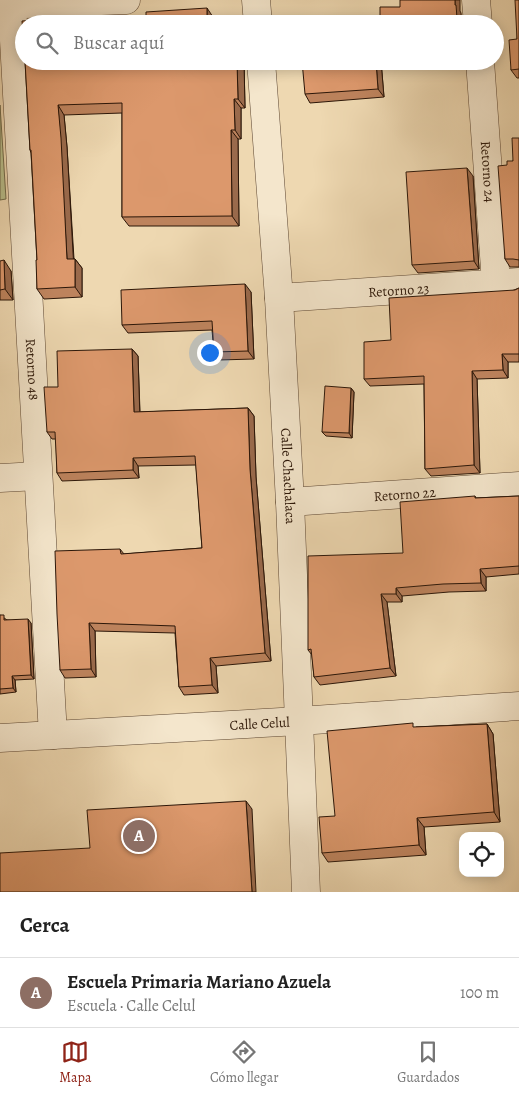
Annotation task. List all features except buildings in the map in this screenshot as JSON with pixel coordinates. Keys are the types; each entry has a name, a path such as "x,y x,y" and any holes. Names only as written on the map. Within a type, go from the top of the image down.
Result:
{"street":[{"path":"6,5 126,0"},
{"path":"256,0 257,15"},
{"path":"476,0 477,15"},
{"name":"Retorno 48","path":"6,5 12,217 38,476 53,735"},
{"name":"Calle Chachalaca","path":"262,70 279,298 290,502 306,892"},
{"name":"Retorno 24","path":"481,70 507,282"},
{"name":"Retorno 23","path":"279,298 507,282"},
{"path":"0,478 38,476"},
{"name":"Retorno 22","path":"290,502 519,486"},
{"name":"Calle Celul","path":"0,738 519,706"}],"green space":[{"path":"0,105 6,199 0,200"}],"place":[{"name":"Escuela Primaria Mariano Azuela","path":"139,836"}]}
